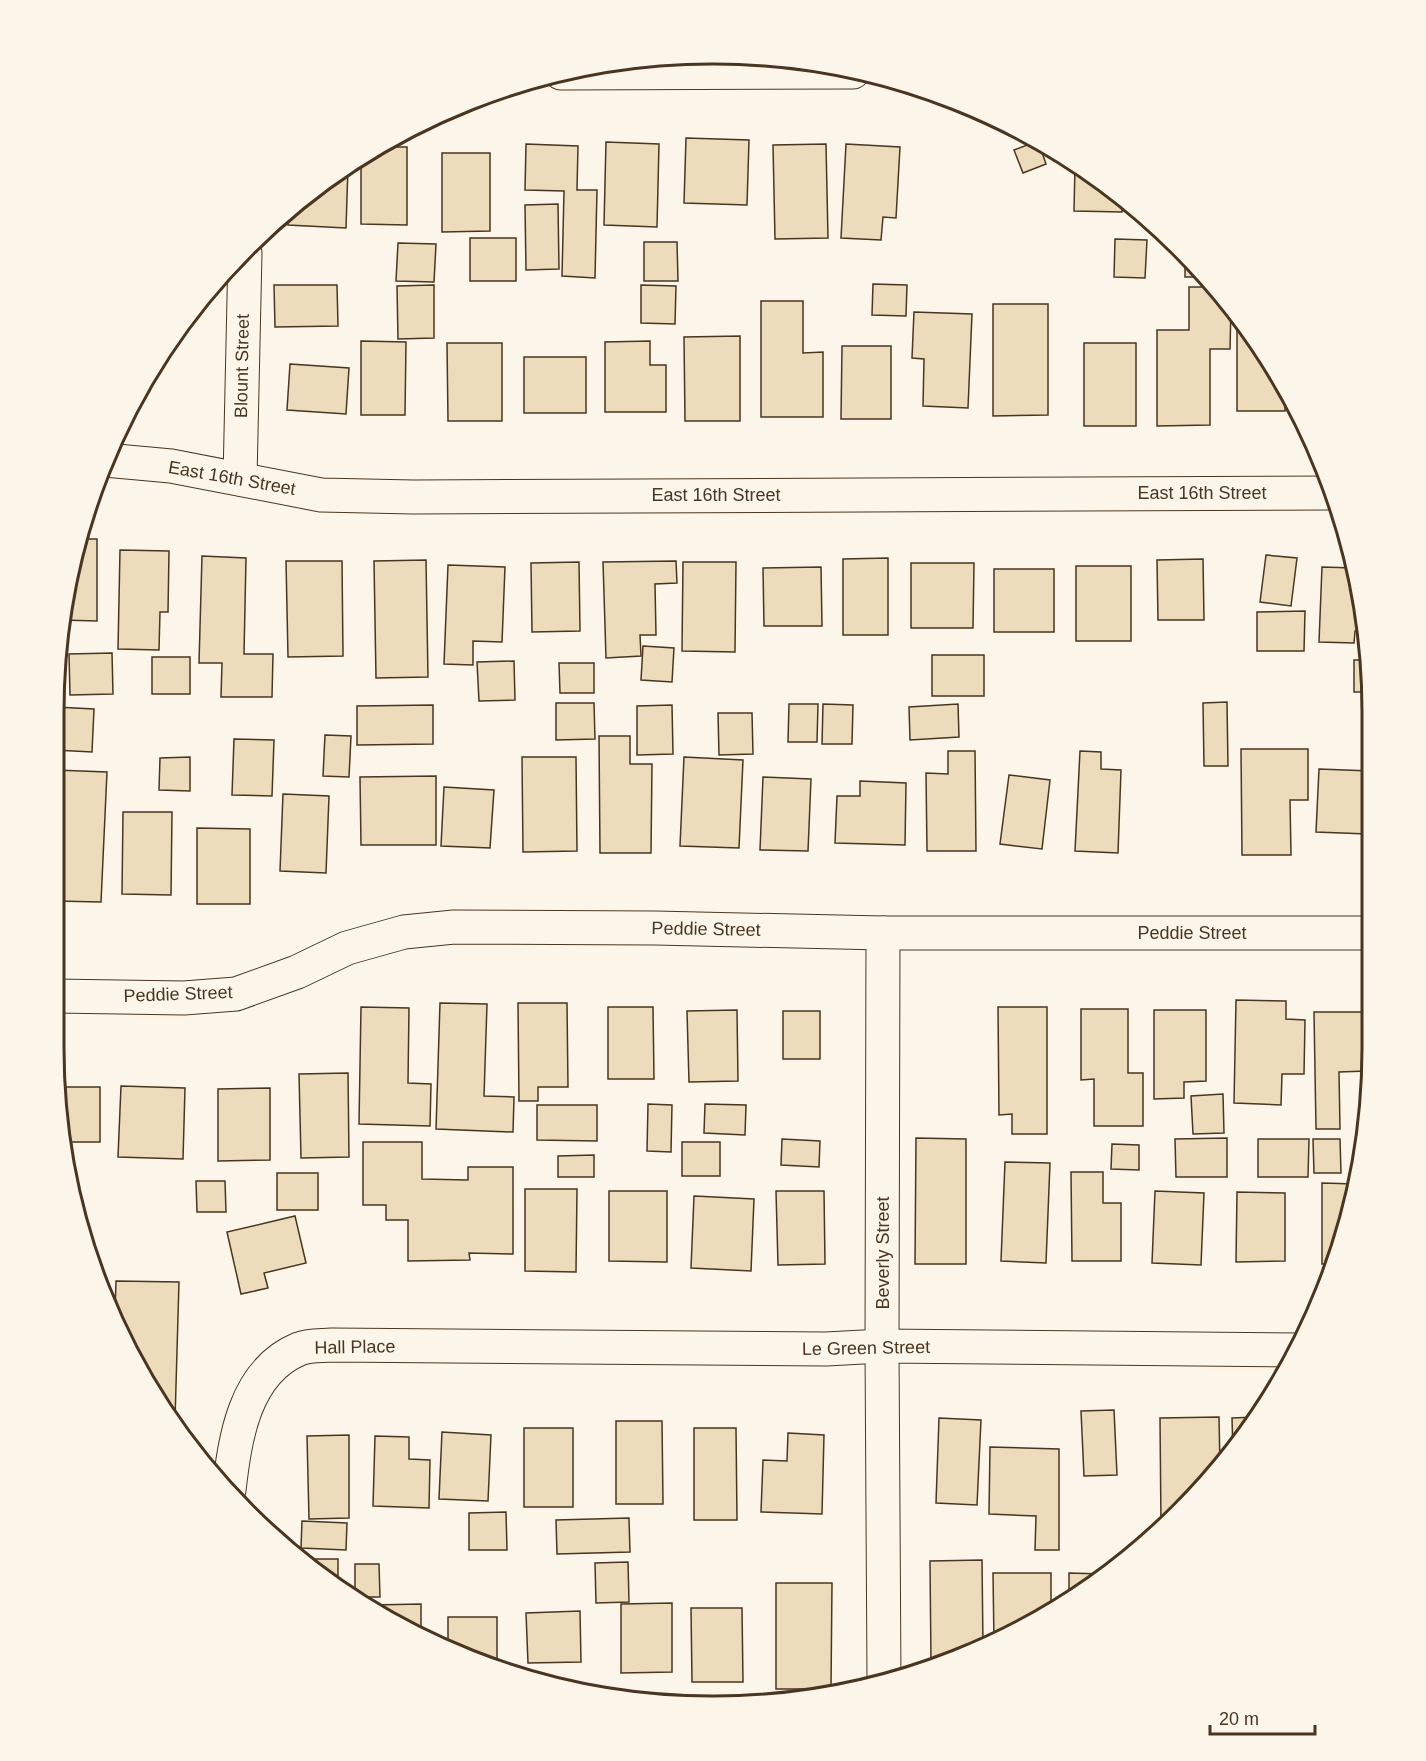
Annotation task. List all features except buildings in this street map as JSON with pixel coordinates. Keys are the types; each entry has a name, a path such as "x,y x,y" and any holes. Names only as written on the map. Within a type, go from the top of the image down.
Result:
{"street":[{"path":"606,74 812,72"},
{"name":"Blount Street","path":"240,479 245,264"},
{"name":"East 16th Street","path":"116,461 171,466 321,495 413,497 1323,493"},
{"name":"Peddie Street","path":"64,996 184,998 236,994 297,972 347,948 404,932 454,927 655,928 883,933 1362,933"},
{"name":"Beverly Street","path":"883,933 884,1673"},
{"name":"Hall Place","path":"230,1482 241,1419 260,1380 279,1361 301,1348 311,1347 332,1345 434,1346"},
{"name":"Le Green Street","path":"434,1346 814,1349 882,1346 1287,1350"}]}
